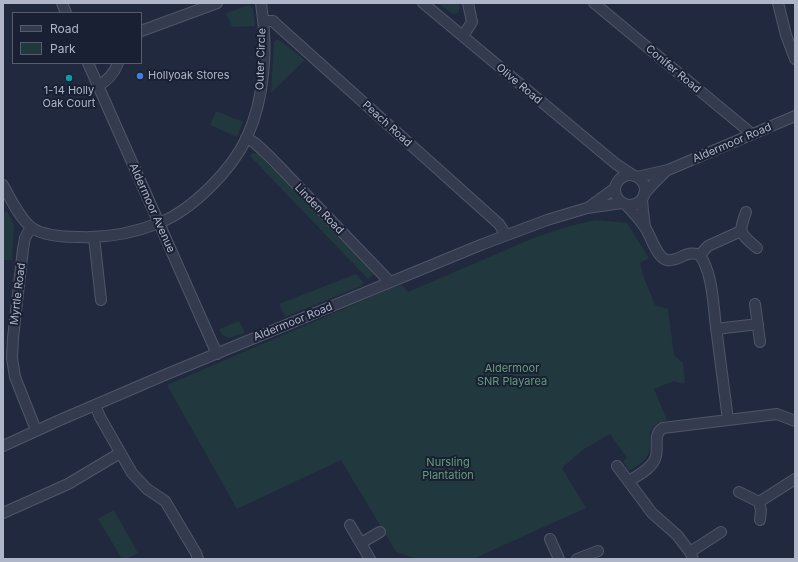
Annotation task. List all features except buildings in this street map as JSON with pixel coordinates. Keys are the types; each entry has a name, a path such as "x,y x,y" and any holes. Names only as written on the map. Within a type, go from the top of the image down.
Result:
{"street":[{"path":"142,31 217,3"},
{"name":"Outer Circle","path":"31,227 39,231 59,236 73,237 94,237 128,232 159,223 184,208 210,187 231,163 246,138 256,113 262,85 263,63 263,21 261,3"},
{"name":"Olive Road","path":"424,3 616,164 635,176"},
{"path":"463,36 472,22 468,3"},
{"name":"Conifer Road","path":"594,3 752,134"},
{"path":"778,3 786,35 794,55"},
{"name":"Peach Road","path":"263,21 273,21 499,224 506,235"},
{"name":"Aldermoor Avenue","path":"88,64 217,354"},
{"path":"98,86 106,82 114,72 118,64"},
{"name":"Aldermoor Road","path":"635,176 668,170 795,116"},
{"name":"Linden Road","path":"246,138 255,143 271,158 390,282"},
{"path":"616,164 615,195 646,228"},
{"name":"Aldermoor Road","path":"643,196 668,170"},
{"path":"616,186 624,176 635,176 644,184 642,211 646,228 662,258 670,260 692,253 700,255 706,267 710,284 728,420"},
{"path":"3,185 22,217 31,227"},
{"name":"Aldermoor Road","path":"588,208 616,186"},
{"path":"624,204 635,204 643,196"},
{"name":"Aldermoor Road","path":"3,446 95,405 506,235 588,208 624,204"},
{"path":"746,212 741,226 741,231 744,236 757,248"},
{"name":"Myrtle Road","path":"31,227 25,238 23,249 12,358 14,377 36,430"},
{"path":"700,255 708,246 741,231"},
{"path":"94,237 101,300"},
{"path":"756,304 760,342"},
{"path":"716,329 758,324"},
{"path":"95,405 120,453 136,479 147,489 165,501 198,559"},
{"path":"629,482 654,462 657,454 657,437 660,430 668,427 777,414 795,421"},
{"path":"3,513 68,484 120,453"},
{"path":"617,466 652,513 677,535 691,556 721,532"},
{"path":"759,502 795,479"},
{"path":"739,492 759,502"},
{"path":"759,502 760,520"},
{"path":"350,524 370,559"},
{"path":"361,543 380,532"},
{"path":"550,539 559,559"},
{"path":"577,559 587,557 598,550"}],"green space":[{"path":"438,3 459,3 460,8 458,13 453,14"},
{"path":"249,5 253,9 255,26 232,27 226,13"},
{"path":"279,40 305,60 271,93 274,42"},
{"path":"216,111 243,122 237,137 210,125"},
{"path":"252,153 258,154 374,274 368,279 250,156"},
{"path":"7,211 14,225 12,260 3,260 3,214"},
{"name":"Nursling Plantation","path":"596,220 627,223 649,258 640,263 643,275 655,305 668,309 674,355 683,363 685,383 682,384 674,381 654,389 667,420 657,424 650,432 649,452 645,460 636,467 629,471 623,461 627,458 610,434 584,449 562,468 586,508 473,559 417,559 396,552 341,460 237,509 167,385 392,288 402,285 408,292 536,237 570,226"},
{"path":"356,274 364,283 361,286 285,317 279,304"},
{"path":"239,321 245,333 229,338 222,335 219,329"},
{"path":"114,510 138,553 126,559 122,559 98,519"}],"place":[{"name":"Hollyoak Stores","path":"140,76"},
{"name":"1-14 Holly Oak Court","path":"69,78"}],"park label":[{"name":"Aldermoor SNR Playarea","path":"512,375"}]}
